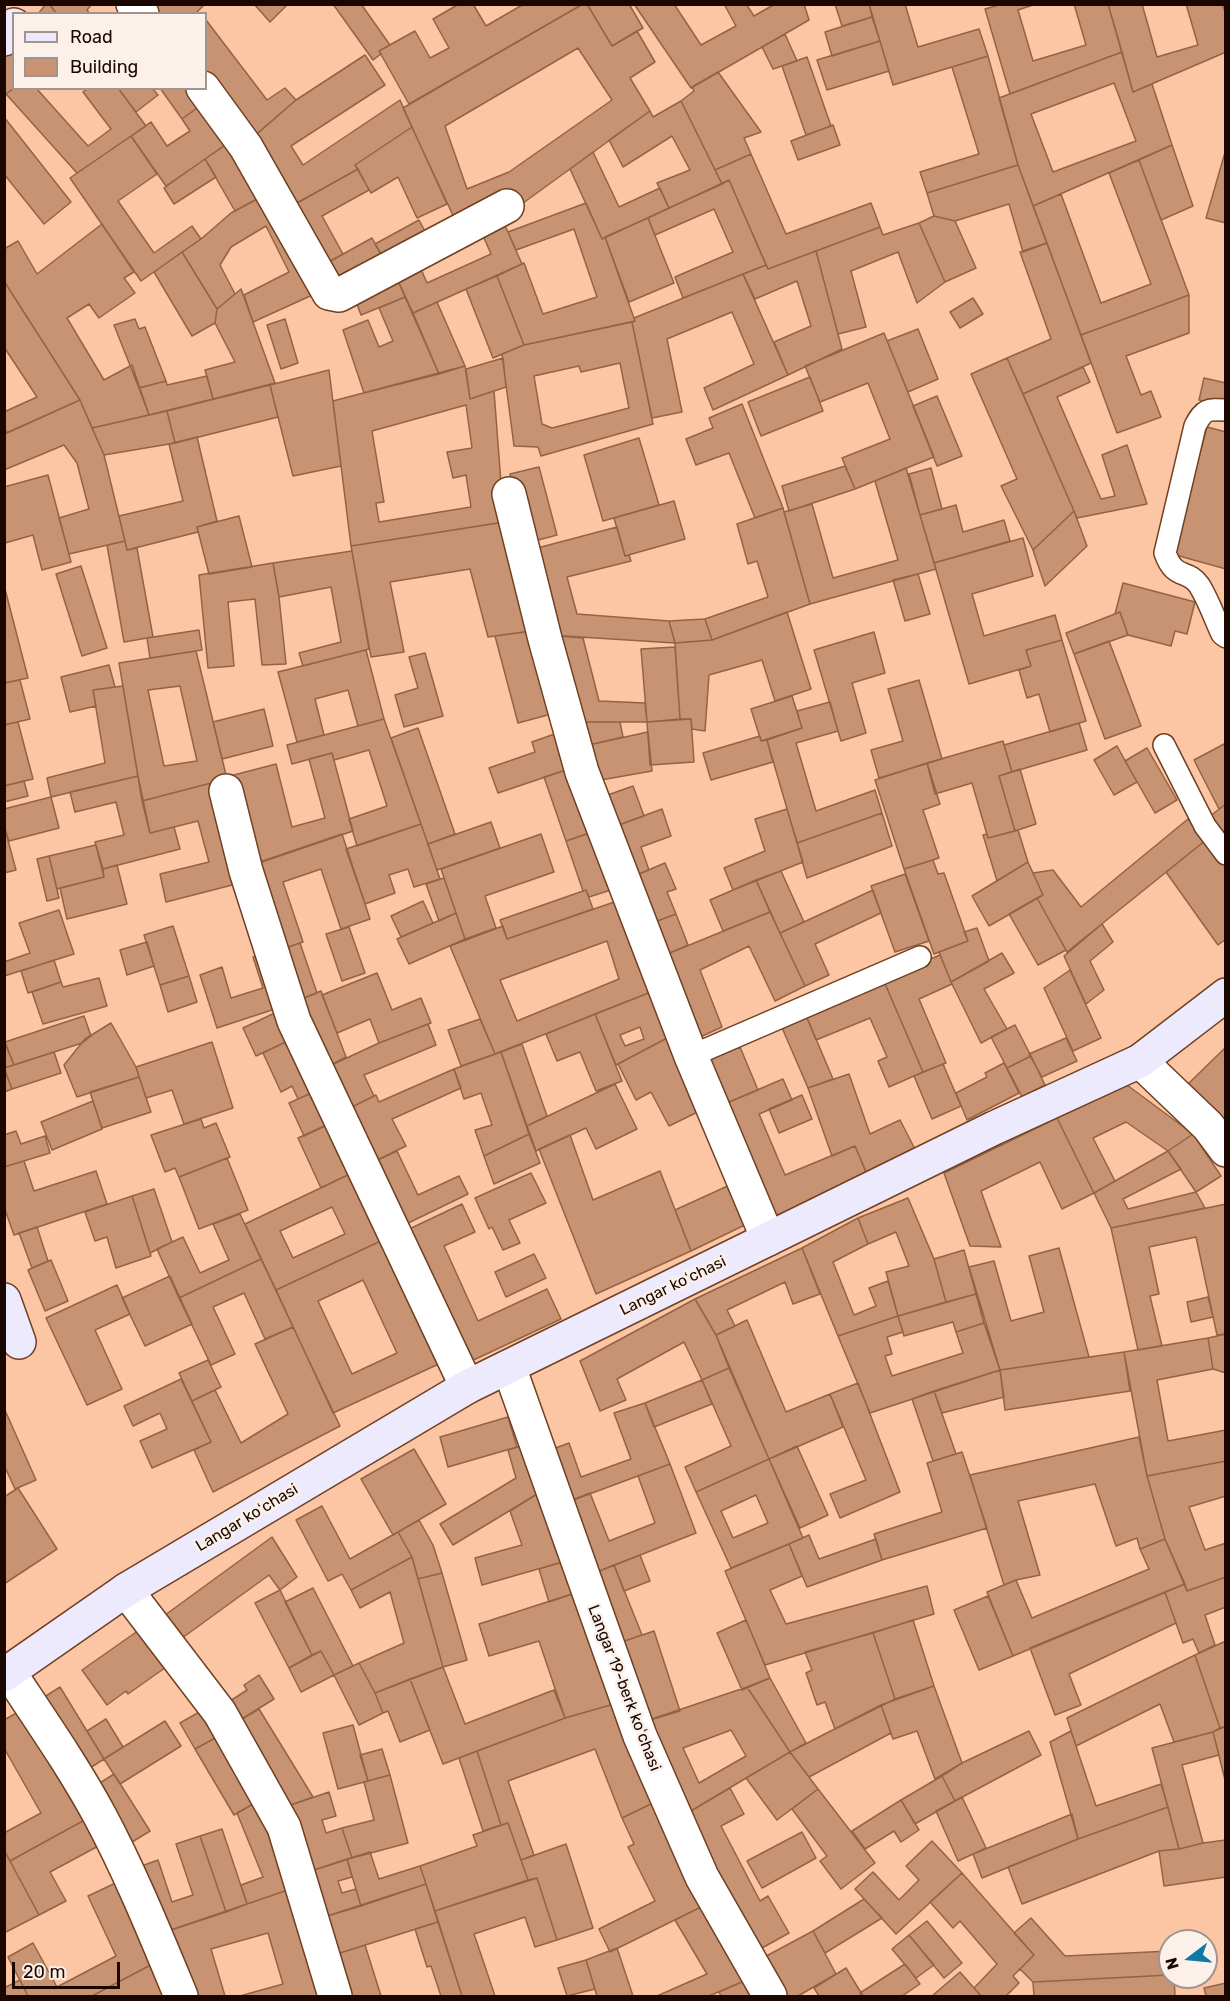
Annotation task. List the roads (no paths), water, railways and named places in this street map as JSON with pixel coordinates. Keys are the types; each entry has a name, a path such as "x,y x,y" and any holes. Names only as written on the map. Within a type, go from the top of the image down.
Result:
{"street":[{"path":"204,90 246,147 329,293 339,295 507,206"},
{"path":"509,494 545,639 582,772 691,1056 768,1239"},
{"path":"226,791 246,872 294,1021 467,1387"},
{"name":"Langar koʻchasi","path":"7,1674 126,1590 467,1387 994,1128 1140,1061 1226,995"},
{"path":"1140,1061 1208,1126 1226,1150"},
{"path":"4,1300 12,1345"},
{"name":"Langar 19-berk koʻchasi","path":"509,1367 640,1736 702,1877 770,1996"},
{"path":"126,1590 220,1713 284,1827 335,1996"},
{"path":"7,1674 51,1737 100,1816 154,1930 181,1996"}],"lane":[{"path":"1226,410 1209,410 1201,415 1195,426 1165,553 1169,565 1179,574 1191,577 1199,586 1222,634 1226,637"},
{"path":"1164,745 1205,826 1226,854"},
{"path":"691,1056 920,957"}]}
